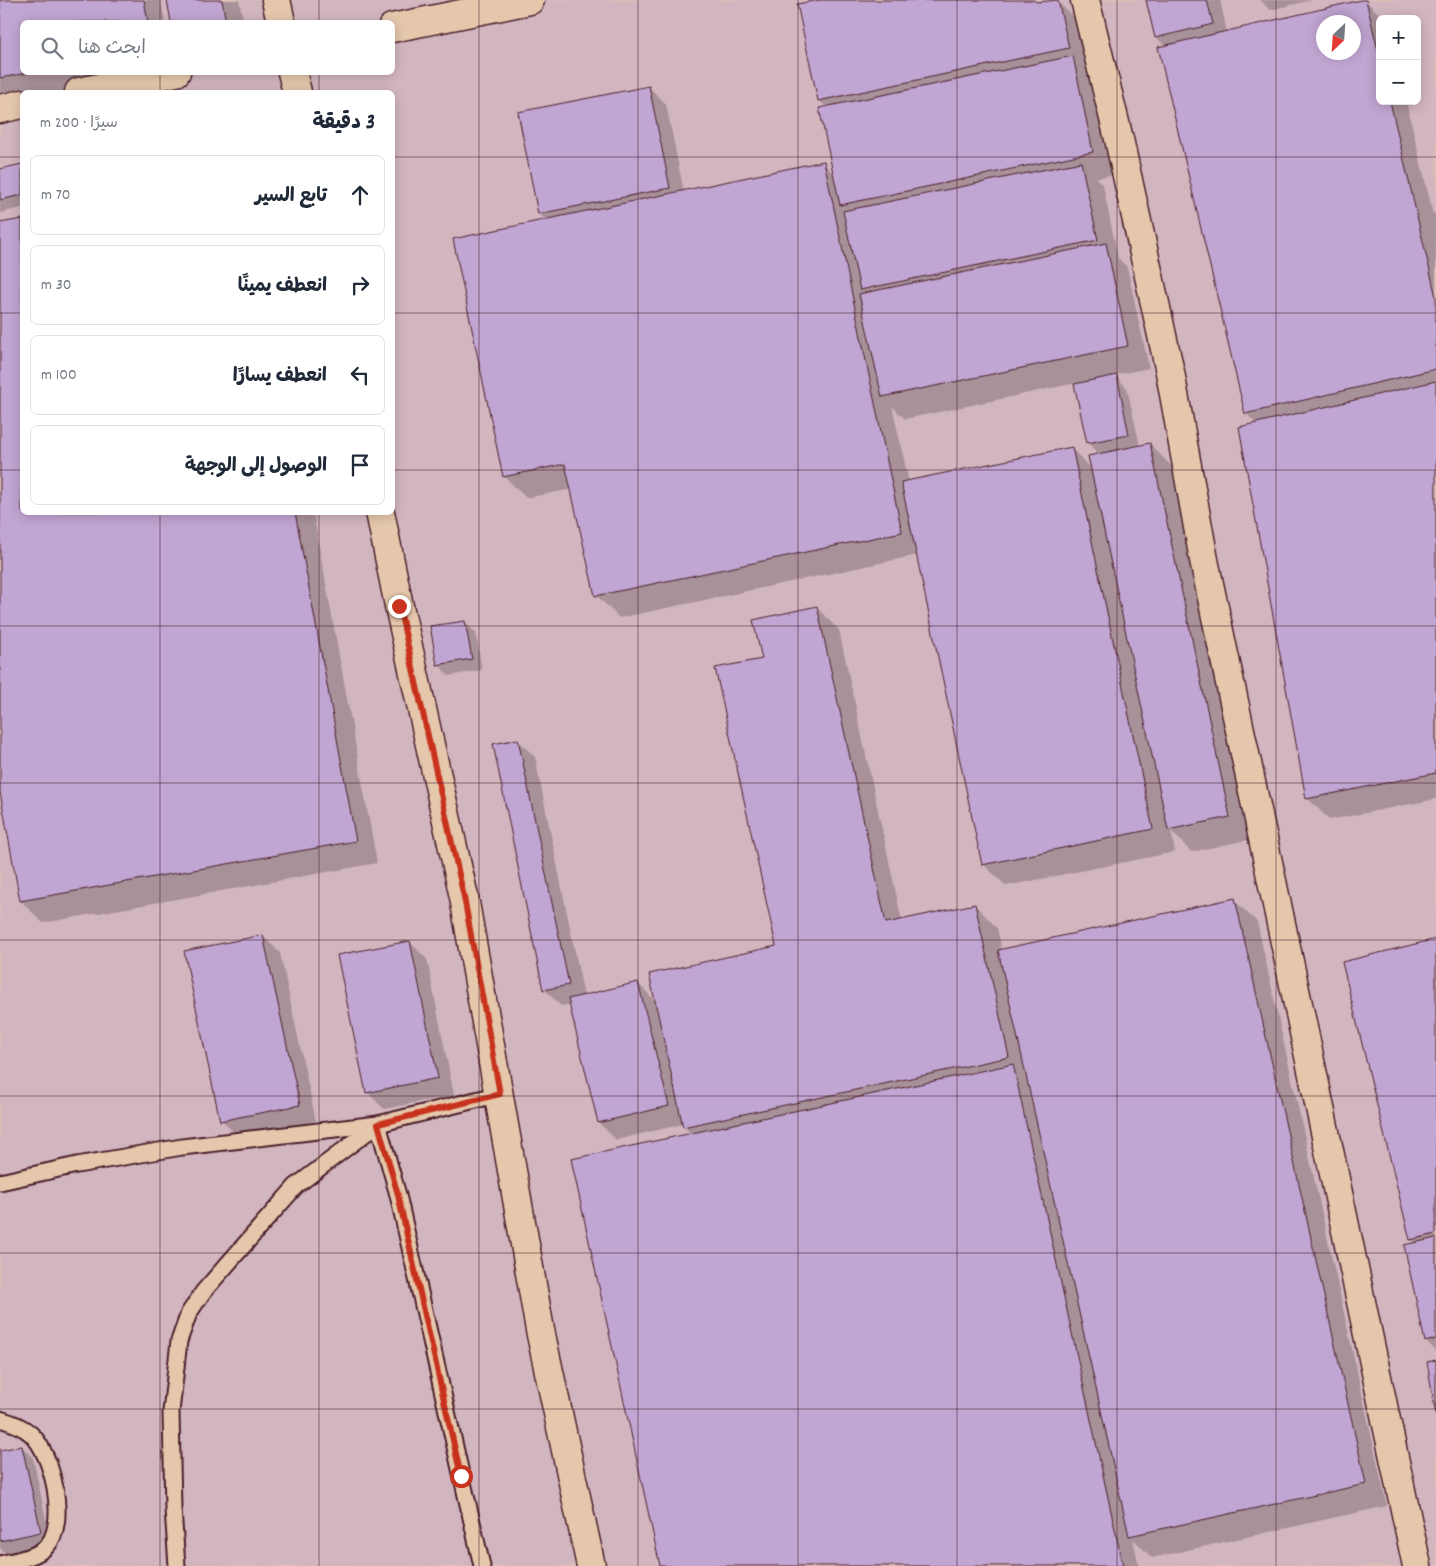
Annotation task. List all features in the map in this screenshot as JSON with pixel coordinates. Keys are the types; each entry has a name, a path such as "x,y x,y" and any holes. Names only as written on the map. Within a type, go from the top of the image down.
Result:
{"street":[{"path":"276,0 281,20"},
{"path":"395,27 530,0"},
{"path":"1085,0 1119,139 1170,372 1206,570 1417,1566"},
{"path":"89,90 161,75"},
{"path":"293,75 296,90"},
{"path":"0,109 20,104"},
{"path":"381,515 464,897 540,1330 591,1566"}],"lane":[{"path":"0,1182 78,1165 182,1147 378,1124 500,1094"},
{"path":"177,1566 171,1412 179,1341 189,1313 203,1292 296,1186 378,1124"},
{"path":"378,1124 398,1195 482,1566"},
{"path":"0,1419 17,1424 32,1435 40,1445 49,1465 55,1488 56,1518 54,1535 46,1546 36,1554 0,1564"}],"shaded area":[{"path":"0,0 1436,0 1436,1566 0,1566"}],"building":[{"path":"0,0 144,0 148,20 20,20 20,74 0,78"},
{"path":"167,0 222,0 226,20 171,20"},
{"path":"819,0 1033,0 1037,2 1058,0 1069,48 818,101 797,4"},
{"path":"1146,0 1207,0 1213,24 1155,38"},
{"path":"1366,0 1376,42 1376,105 1391,105 1436,297 1436,369 1245,414 1158,47"},
{"path":"1073,56 1093,152 840,205 819,108"},
{"path":"649,86 670,188 538,214 518,112"},
{"path":"824,161 902,532 595,596 565,464 503,477 453,239"},
{"path":"1081,162 1098,240 860,290 843,211"},
{"path":"20,164 20,195 0,200 0,169"},
{"path":"20,219 20,515 296,515 356,841 20,901 0,792 0,223"},
{"path":"1106,243 1128,346 882,397 859,294"},
{"path":"1117,375 1129,435 1087,443 1074,384"},
{"path":"1436,381 1436,773 1306,799 1239,427"},
{"path":"1150,443 1230,817 1168,830 1088,456"},
{"path":"1072,447 1153,829 982,865 901,482"},
{"path":"817,606 886,923 975,904 1009,1057 683,1127 649,974 776,946 715,668 762,659 753,620"},
{"path":"465,621 472,659 437,665 430,626"},
{"path":"518,739 569,985 543,990 493,744"},
{"path":"1235,898 1366,1484 1129,1536 998,950"},
{"path":"263,935 300,1105 220,1121 184,951"},
{"path":"1436,939 1436,1234 1410,1240 1342,962"},
{"path":"410,941 438,1078 366,1093 337,955"},
{"path":"638,982 669,1106 598,1123 568,999"},
{"path":"1013,1064 1123,1566 660,1566 571,1159"},
{"path":"1436,1238 1436,1339 1425,1342 1404,1245"},
{"path":"1436,1360 1436,1415 1427,1362"},
{"path":"22,1446 41,1532 0,1541 0,1450"}],"route":[{"path":"399,606 464,897 500,1094 378,1124 398,1195 461,1476"}]}
